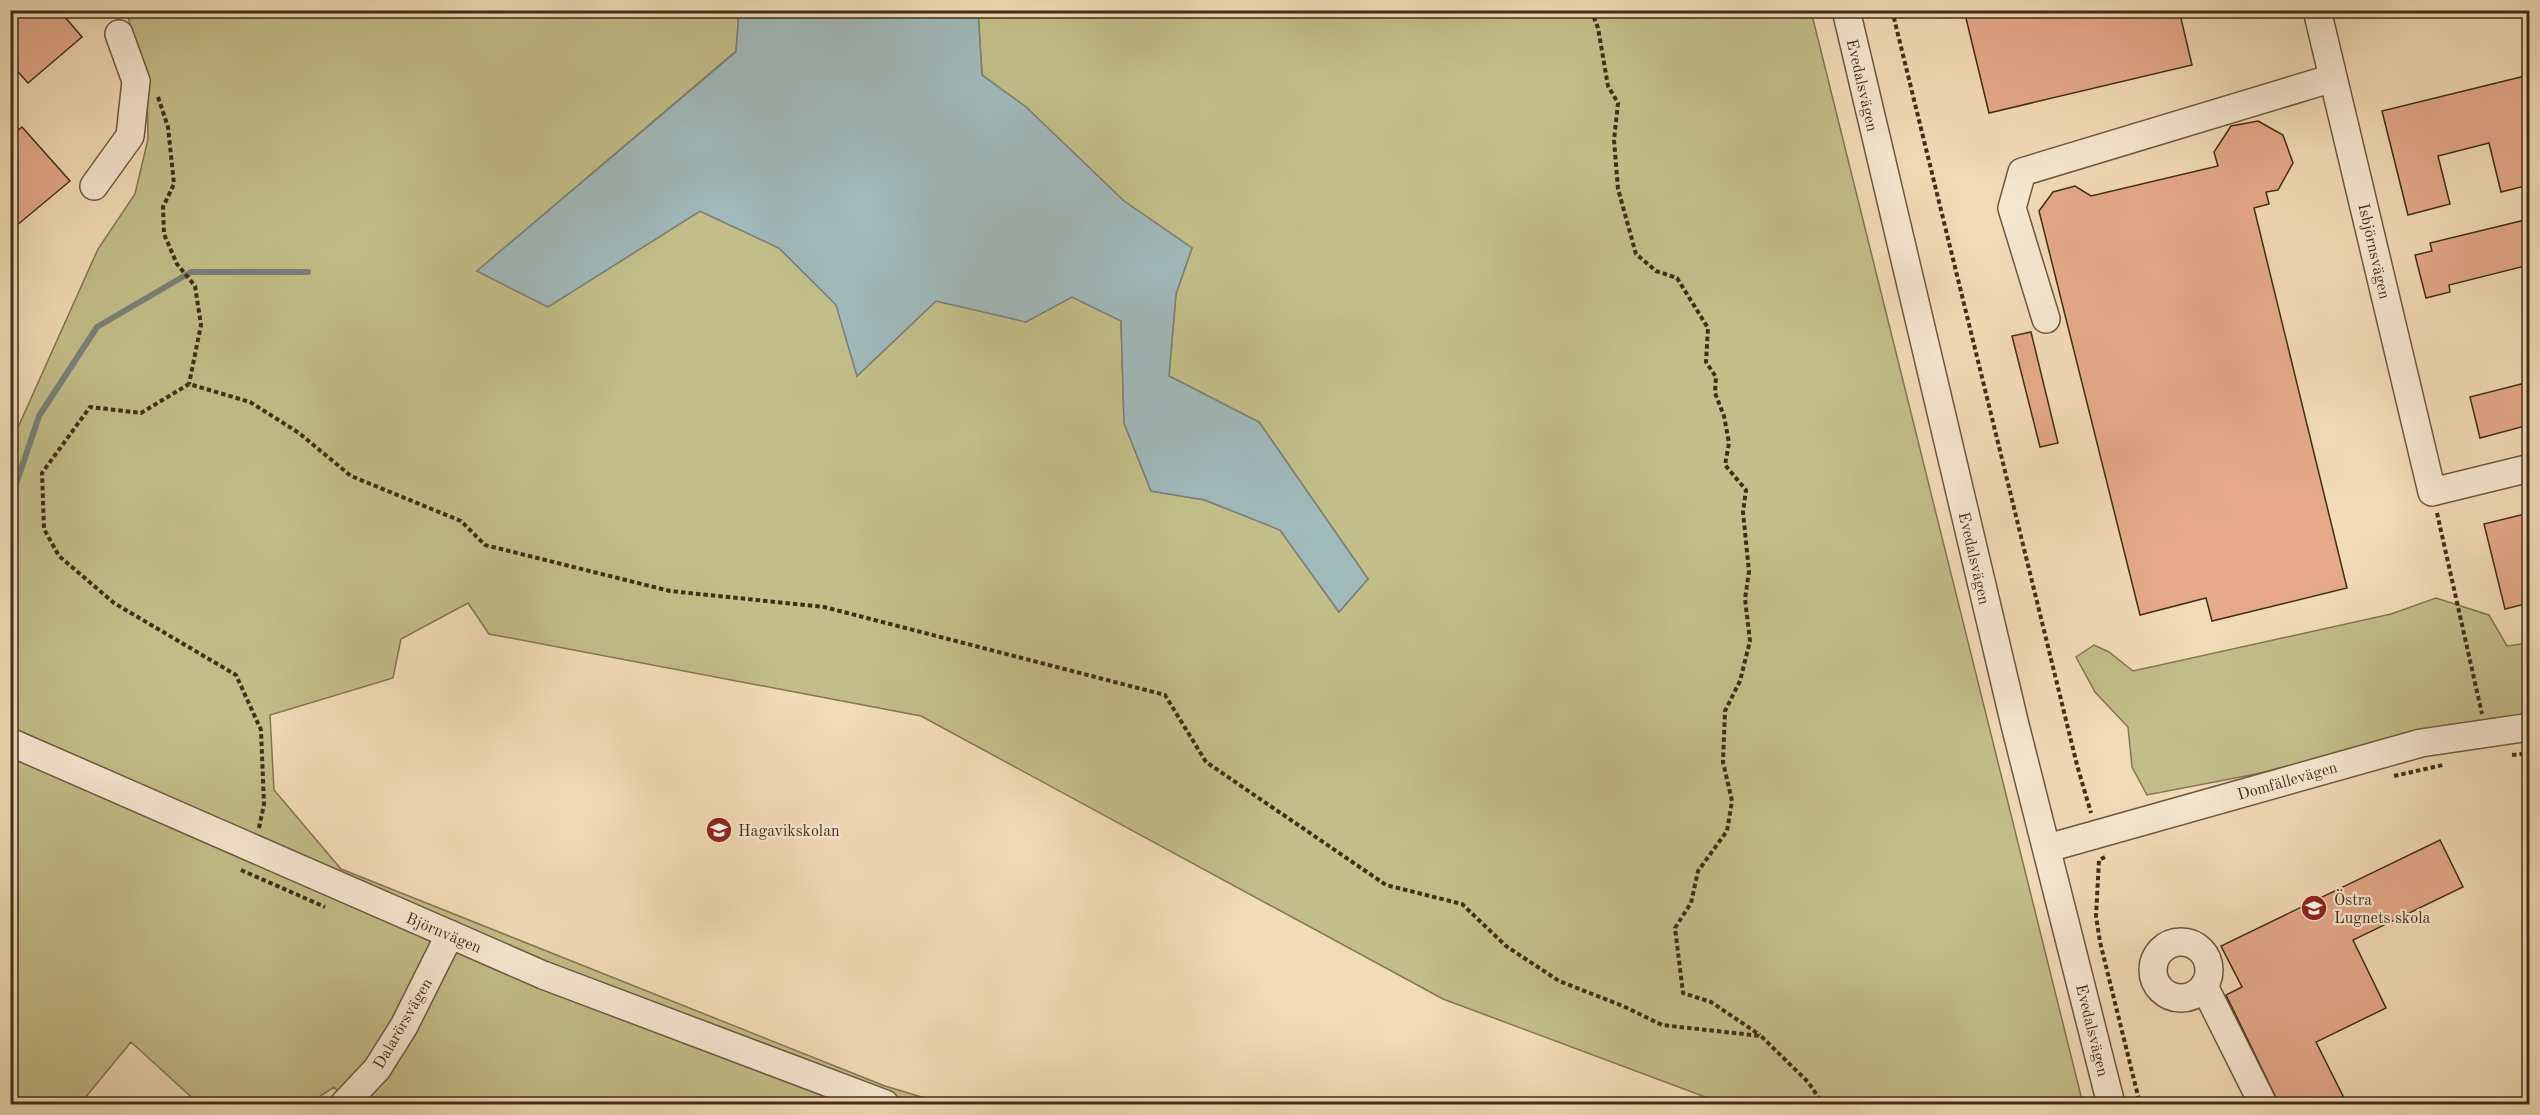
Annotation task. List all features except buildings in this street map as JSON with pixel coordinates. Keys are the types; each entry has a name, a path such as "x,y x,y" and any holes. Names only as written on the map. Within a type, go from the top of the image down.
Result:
{"street":[{"name":"Evedalsvägen","path":"1846,10 2015,725 2111,1104"},
{"name":"Isbjörnsvägen","path":"2317,10 2432,492"},
{"path":"94,186 130,136 136,81 119,34"},
{"path":"2046,319 2012,208 2022,172 2333,78"},
{"path":"2432,492 2529,468"},
{"name":"Domfällevägen","path":"2048,848 2103,844 2421,743 2529,727"},
{"name":"Björnvägen","path":"10,742 247,859 450,934 543,975 885,1104"},
{"name":"Dalarörsvägen","path":"344,1104 377,1069 404,1026 450,934"},
{"path":"2204,986 2263,1104"}],"path":[{"path":"1591,10 1598,28 1608,86 1618,103 1614,140 1618,189 1636,254 1656,272 1677,278 1708,328 1706,362 1716,377 1715,393 1724,416 1729,443 1725,465 1746,490 1743,512 1749,572 1745,599 1750,641 1740,681 1725,711 1723,762 1732,801 1727,831 1698,871 1691,903 1675,928 1683,993 1711,1002 1761,1036 1808,1082 1822,1104"},
{"path":"1892,10 2077,765 2103,844 2099,860 2096,916 2100,942 2140,1104"},
{"path":"157,87 160,108 168,127 174,184 163,207 164,234 177,264 195,285 201,324 189,384 141,413 90,407 42,473 44,529 59,556 114,603 237,675 261,730 264,804 259,832 247,859"},
{"path":"189,384 250,402 299,433 351,476 461,520 484,545 670,591 824,607 1165,695 1206,762 1386,885 1462,904 1506,946 1558,981 1623,1006 1662,1025 1761,1036"},
{"path":"2432,492 2486,732"},
{"path":"2503,756 2529,753"},
{"path":"2390,777 2446,764"},
{"path":"2099,860 2103,844"}],"shaded area":[{"path":"126,11 739,11 736,51 477,271 548,307 700,211 779,248 837,305 857,376 936,301 1026,321 1072,297 1121,320 1124,423 1151,491 1205,500 1280,530 1339,612 1368,579 1259,422 1169,376 1176,294 1192,248 1124,201 1026,107 982,75 978,11 1811,11 2083,1104 1724,1104 1443,999 921,716 489,634 468,603 401,639 393,678 270,715 274,790 341,869 885,1086 945,1104 349,1104 334,1087 308,1104 199,1104 131,1042 80,1104 11,1104 11,443 98,249 135,194 148,139 147,77"},
{"path":"2436,598 2489,615 2507,646 2529,643 2529,718 2485,720 2256,774 2147,795 2132,767 2128,727 2095,692 2076,657 2094,645 2109,652 2133,671 2391,614"}],"water":[{"path":"739,11 978,11 982,75 1026,107 1124,201 1192,248 1176,294 1169,376 1259,422 1368,579 1339,612 1280,530 1205,500 1151,491 1124,423 1121,321 1072,297 1026,322 936,301 857,376 836,305 779,248 700,211 548,307 477,271 736,52"}],"waterway":[{"path":"10,502 39,416 97,327 191,272 308,272"}],"place":[{"name":"Hagavikskolan","path":"719,830"},
{"name":"Östra Lugnets skola","path":"2314,908"}]}
